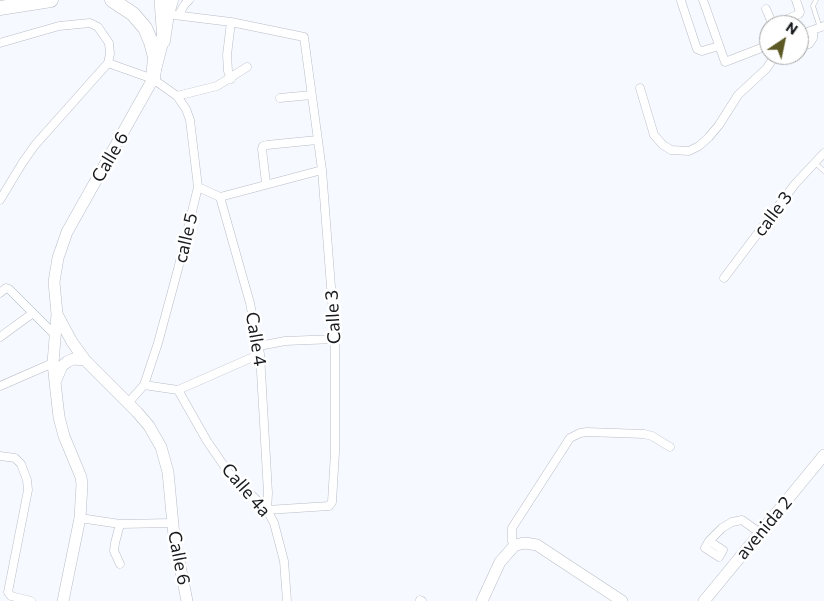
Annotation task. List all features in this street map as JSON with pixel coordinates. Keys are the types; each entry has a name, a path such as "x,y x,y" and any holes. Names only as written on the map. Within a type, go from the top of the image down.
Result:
{"highway":[{"path":"0,8 51,0"},
{"path":"112,0 133,14 145,28 155,57 153,79"},
{"path":"163,41 171,0"}],"street":[{"path":"160,0 169,14 231,22 228,55 228,71 231,79"},
{"path":"169,14 189,0"},
{"path":"703,0 725,62 759,49"},
{"path":"796,0 800,12 797,15"},
{"path":"681,1 698,49 702,51 719,46"},
{"path":"766,9 769,15"},
{"name":"Calle 3","path":"231,22 304,37 322,170 335,339 335,452 332,502 329,506 267,510"},
{"path":"0,43 59,26 90,23 98,27 109,43 110,54 108,63 35,145 0,200"},
{"path":"809,44 819,28"},
{"name":"Calle 6","path":"63,601 80,518 82,493 80,477 64,436 53,364 57,314 54,282 58,258 67,232 153,79 163,41"},
{"name":"calle 5","path":"108,63 153,79 177,96 186,109 190,120 198,187 178,269 144,385 128,403"},
{"path":"640,88 654,135 670,150 689,151 699,146 709,137 738,95 769,65"},
{"path":"177,96 212,88 231,79 247,68"},
{"path":"280,98 311,95"},
{"path":"266,184 263,146 317,140"},
{"name":"calle 3","path":"724,278 796,184 824,153"},
{"path":"198,187 220,196 322,170"},
{"name":"Calle 4","path":"220,196 250,303 260,350 268,493 267,510"},
{"path":"0,293 6,288 9,289 55,335"},
{"path":"0,337 33,313"},
{"name":"Calle 6","path":"57,314 72,342 85,360 149,426 161,448 168,472 172,523 187,601"},
{"path":"144,385 178,390 260,350 285,341 335,339"},
{"path":"55,382 62,366 73,359 85,360"},
{"path":"0,385 53,364"},
{"name":"Calle 4a","path":"178,390 206,441 229,473 267,510 274,523 279,539 286,579 287,601"},
{"path":"515,545 512,541 512,528 567,442 574,435 587,432 644,434 652,436 670,448"},
{"name":"avenida 2","path":"704,601 824,455"},
{"path":"0,456 15,458 21,464 27,480 28,490 8,592 11,596 31,601"},
{"path":"80,518 120,524 172,523"},
{"path":"709,541 722,528 737,520 742,520 760,533"},
{"path":"120,524 114,551 120,564"},
{"path":"482,601 500,562 515,545 520,543 537,545 608,597 622,601"}],"lane":[{"path":"816,0 814,6 819,28"},
{"path":"815,163 824,171"}]}
